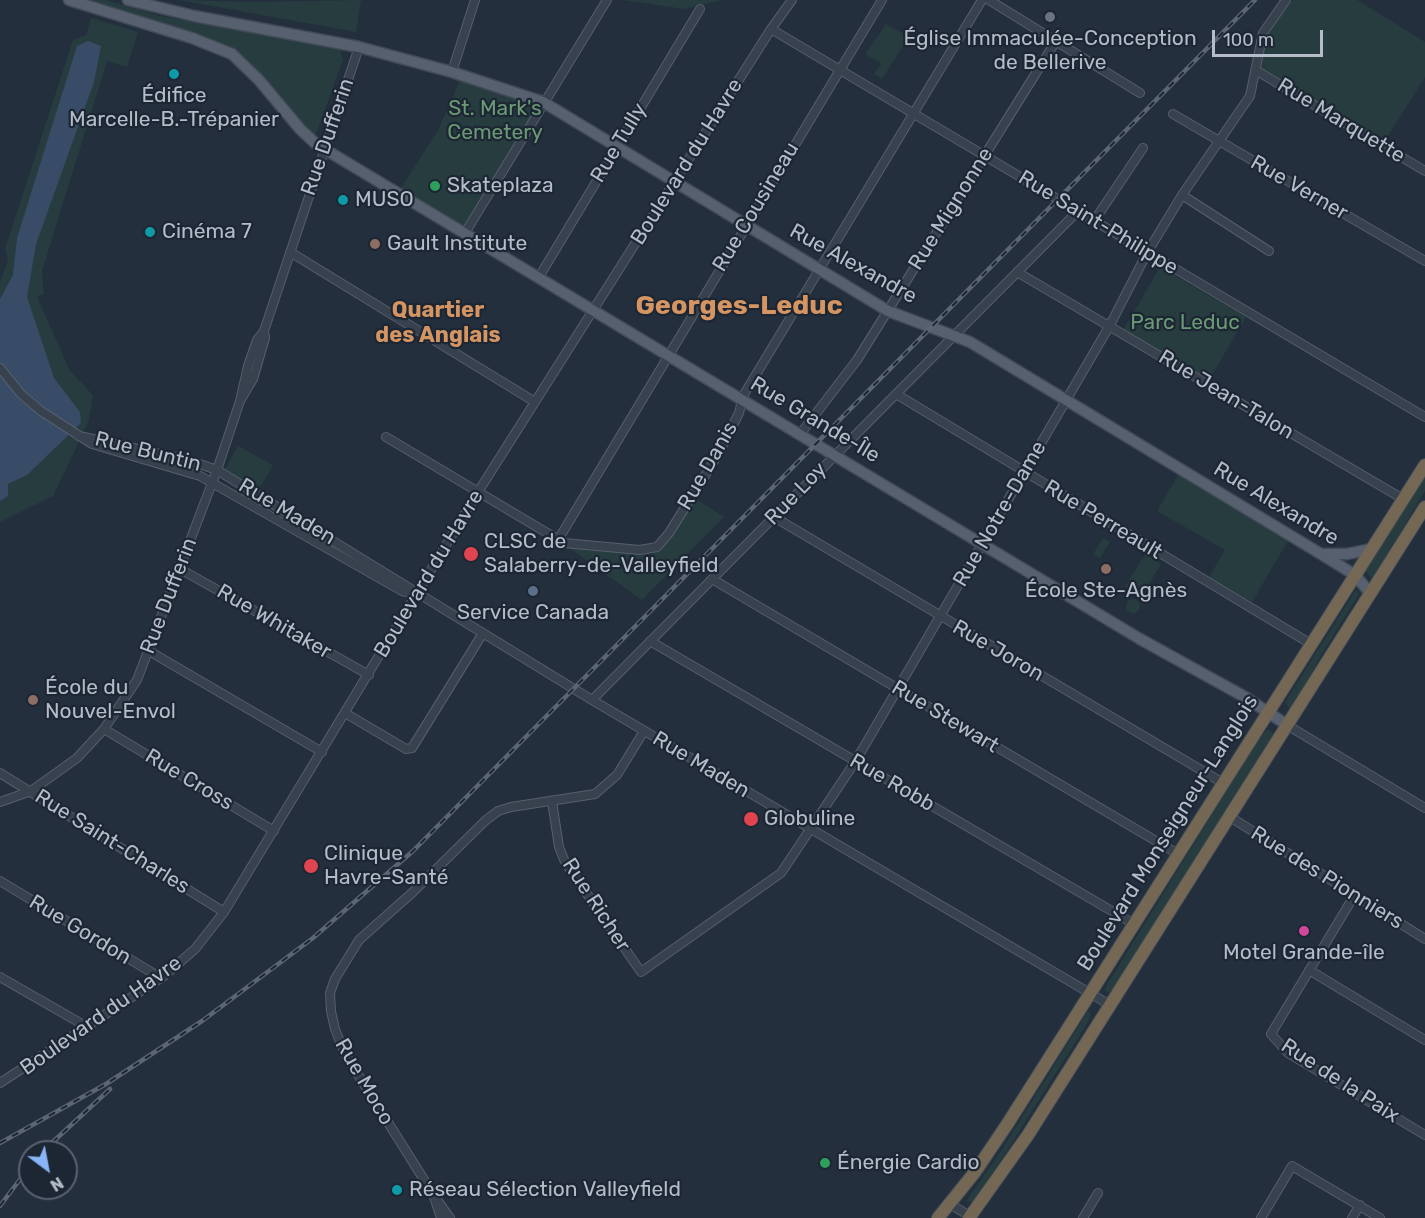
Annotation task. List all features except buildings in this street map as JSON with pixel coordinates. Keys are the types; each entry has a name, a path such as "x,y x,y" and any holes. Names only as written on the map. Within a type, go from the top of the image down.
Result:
{"highway":[{"name":"Boulevard Monseigneur-Langlois","path":"938,1218 999,1137 1425,465"},
{"name":"Boulevard Monseigneur-Langlois","path":"971,1217 1018,1151 1423,513"}],"main road":[{"name":"Rue Grande-Île","path":"69,0 192,38 232,54 259,80 300,129 324,148 1287,725"},
{"name":"Rue Alexandre","path":"128,0 194,16 359,47 452,72 543,102 888,311 955,334 1066,400 1355,575 1370,594"},
{"path":"1321,554 1347,554 1371,549"}],"street":[{"path":"452,72 475,0"},
{"path":"465,233 543,102 608,0"},
{"name":"Boulevard du Havre","path":"1,1082 89,1028 161,978 195,949 224,912 478,492 771,29 792,0"},
{"name":"Rue Cousineau","path":"558,540 882,0"},
{"name":"Rue Danis","path":"386,438 558,540 572,544 640,550 657,548 669,533 719,453 737,418 742,399 818,268 982,0"},
{"path":"989,0 1140,93"},
{"name":"Rue Notre-Dame","path":"641,972 781,873 811,831 941,617 1110,325 1182,195 1250,96 1257,71 1263,33 1286,0"},
{"name":"Rue Tully","path":"538,278 700,9"},
{"name":"Rue Saint-Philippe","path":"771,29 1425,417"},
{"name":"Rue Mignonne","path":"801,433 857,360 1056,41"},
{"name":"Rue Dufferin","path":"0,802 31,791 77,758 104,729 137,680 217,470 240,401 248,366 257,340 264,331 359,47"},
{"name":"Rue Marquette","path":"1257,71 1425,171"},
{"name":"Rue Verner","path":"1173,114 1425,261"},
{"path":"1095,221 1143,148"},
{"path":"1182,195 1269,250"},
{"name":"Rue Loy","path":"592,700 1078,212"},
{"path":"290,252 535,402"},
{"name":"Rue Jean-Talon","path":"1017,272 1403,499"},
{"name":"Rue Buntin","path":"0,368 21,394 76,434 105,450 188,471 212,483"},
{"name":"Rue Perreault","path":"896,394 1311,644"},
{"name":"Rue Buntin","path":"76,434 188,460 217,470"},
{"name":"Rue Maden","path":"217,470 406,583 417,594 592,700 1110,1005"},
{"name":"Rue Maden","path":"212,483 402,591 417,594"},
{"name":"Rue Joron","path":"774,517 1223,783"},
{"name":"Rue Whitaker","path":"180,569 369,675"},
{"name":"Rue Stewart","path":"712,579 1178,854"},
{"path":"345,713 406,749 412,748 483,633"},
{"name":"Rue Robb","path":"650,641 1134,924"},
{"path":"149,651 322,752"},
{"path":"1287,725 1425,808"},
{"name":"Rue Cross","path":"104,729 274,831"},
{"name":"Rue Moco","path":"441,1218 432,1194 345,1054 331,1011 332,986 346,958 359,940 413,892 485,821 511,807 595,794 607,787 617,775 644,731"},
{"name":"Rue Saint-Charles","path":"0,772 224,912"},
{"name":"Rue Richer","path":"552,801 559,847 565,862 641,972"},
{"name":"Rue des Pionniers","path":"1230,817 1425,939"},
{"name":"Rue Gordon","path":"0,881 161,978"},
{"name":"Rue de la Paix","path":"1354,896 1271,1034 1288,1053 1425,1134"},
{"path":"1310,970 1425,1040"},
{"path":"0,977 89,1028"},
{"path":"1261,1218 1292,1166 1380,1218"},
{"path":"1083,1218 1098,1193"},
{"name":"Rue Moco","path":"432,1194 445,1207 450,1218"},
{"path":"950,1204 971,1217"},
{"path":"1352,1218 1360,1205"}],"green space":[{"path":"78,0 106,0 157,15 340,50 343,60 316,134 313,136 246,63"},
{"path":"179,0 250,2 361,0 356,32"},
{"path":"623,0 722,0 684,9"},
{"path":"1293,0 1357,0 1425,42 1425,77 1381,147 1257,71 1262,44 1270,26"},
{"path":"91,18 138,32 127,67 107,61 42,271 44,294 37,297 70,371 93,395 88,423 53,496 0,522 0,282 8,261 5,249 73,40 86,35"},
{"path":"886,24 909,37 882,79 874,74 881,63 865,54"},
{"name":"St. Mark's Cemetery","path":"461,78 541,105 465,233 398,193 438,130"},
{"name":"Parc Leduc","path":"1160,267 1246,317 1209,380 1123,330"},
{"path":"238,446 273,465 258,491 224,471"},
{"path":"1178,475 1289,539 1252,602 1209,577 1225,550 1157,511"},
{"path":"1425,477 1425,491 1372,579 1365,570"},
{"path":"696,499 724,517 642,600 558,540 651,556"},
{"path":"1103,538 1110,542 1100,558 1093,554"},
{"path":"1145,554 1161,564 1141,597 1125,587"},
{"path":"1356,590 1359,594 1295,703 1289,708 1285,702"},
{"path":"1133,599 1138,601 1140,606 1138,611 1133,613 1128,611 1126,606 1128,601"},
{"path":"1269,729 1273,734 1115,986 1108,993 1105,990 1108,983 1260,737"},
{"path":"1088,1011 1091,1015 1085,1027 1001,1160 972,1202 966,1201 1001,1151"}],"water":[{"path":"88,41 101,46 94,82 36,244 27,297 54,378 80,412 81,423 27,475 8,484 8,496 0,501 0,299 13,275 17,238 77,46"}],"railway":[{"path":"0,1143 106,1084 202,1021 313,938 413,851 1255,0"},
{"path":"55,1140 110,1089"},
{"path":"0,1206 18,1182"}],"place":[{"name":"Église Immaculée-Conception de Bellerive","path":"1050,17"},
{"name":"Édifice Marcelle-B.-Trépanier","path":"174,74"},
{"name":"Skateplaza","path":"435,186"},
{"name":"MUSO","path":"343,200"},
{"name":"Cinéma 7","path":"150,232"},
{"name":"Gault Institute","path":"375,244"},
{"name":"CLSC de Salaberry-de-Valleyfield","path":"471,554"},
{"name":"École Ste-Agnès","path":"1106,569"},
{"name":"Service Canada","path":"533,591"},
{"name":"École du Nouvel-Envol","path":"33,700"},
{"name":"Globuline","path":"751,819"},
{"name":"Clinique Havre-Santé","path":"311,866"},
{"name":"Motel Grande-île","path":"1304,931"},
{"name":"Énergie Cardio","path":"825,1163"},
{"name":"Réseau Sélection Valleyfield","path":"397,1190"}],"district":[{"name":"Georges-Leduc","path":"739,306"},
{"name":"Quartier des Anglais","path":"438,324"}]}
